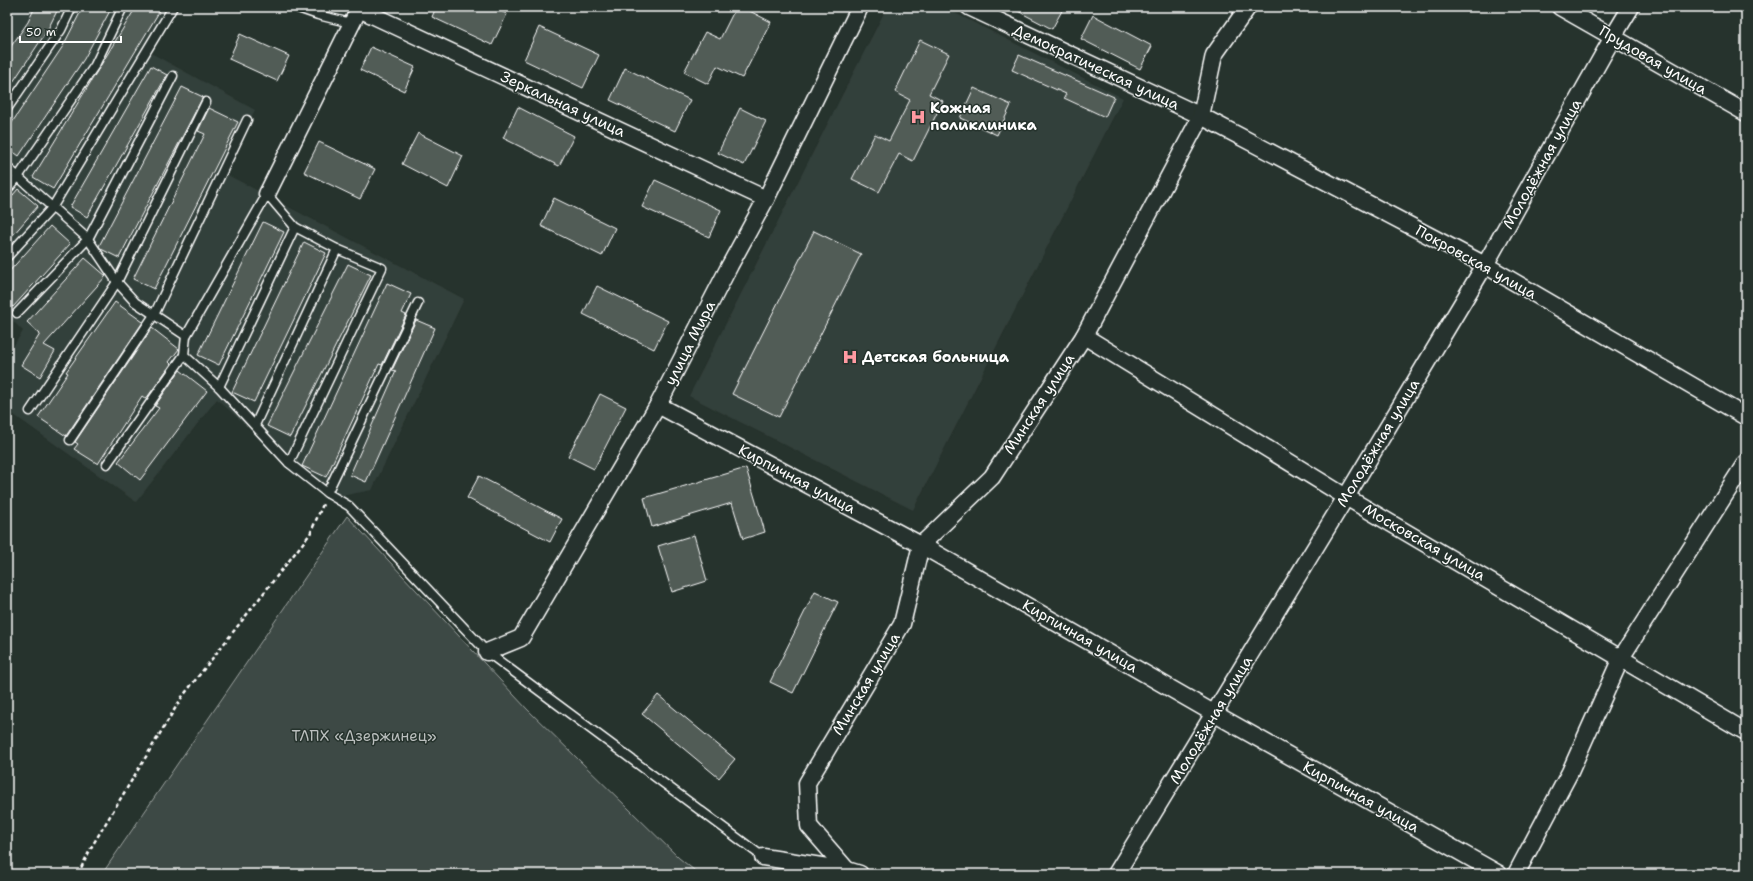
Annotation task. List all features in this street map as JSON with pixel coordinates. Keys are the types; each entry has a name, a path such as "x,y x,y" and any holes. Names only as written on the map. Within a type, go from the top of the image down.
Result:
{"street":[{"name":"улица Мира","path":"487,652 521,638 658,405 730,265 766,199 860,7"},
{"name":"Демократическая улица","path":"969,7 1201,116"},
{"name":"Минская улица","path":"852,873 809,826 807,783 902,624 921,545 992,477 1084,336 1201,116 1214,55 1248,7"},
{"name":"Прудовая улица","path":"1560,7 1746,113"},
{"name":"Молодёжная улица","path":"1116,874 1215,714 1485,265 1631,7"},
{"path":"267,194 359,8"},
{"name":"Зеркальная улица","path":"359,8 766,199"},
{"name":"Покровская улица","path":"1201,116 1485,265 1746,417"},
{"name":"Московская улица","path":"1084,336 1346,497 1746,732"},
{"name":"Кирпичная улица","path":"658,405 921,545 1215,714 1499,874"},
{"path":"1516,874 1570,772 1621,658 1746,462"},
{"path":"763,857 852,873"}],"lane":[{"path":"7,108 60,30 72,7"},
{"path":"7,190 18,177 95,65 123,7"},
{"path":"7,257 52,208 173,7"},
{"path":"295,7 318,15 351,23"},
{"path":"17,313 88,239 173,76"},
{"path":"30,410 117,282 206,102"},
{"path":"70,440 154,315 247,120"},
{"path":"7,166 88,239 117,282 135,302 186,336"},
{"path":"107,464 184,355 186,336 267,194 295,227 337,249 382,268 289,463"},
{"path":"219,387 295,227"},
{"path":"255,425 337,249"},
{"path":"327,493 418,303"},
{"path":"184,355 219,387 289,463 327,493 349,506 487,652 763,857"}],"path":[{"path":"78,874 92,846 182,697 310,534 327,493"}],"shaded area":[{"path":"7,7 171,7 149,52 255,110 222,172 464,299 372,490 326,499 217,399 136,502 7,410 7,356 23,331 7,315"},
{"path":"887,7 943,7 1123,98 913,510 689,396"}],"green space":[{"name":"ТЛПХ «Дзержинец»","path":"347,516 527,709 679,858 699,874 102,874"}],"building":[{"path":"35,7 59,7 47,31 7,91 7,52 28,22"},
{"path":"83,7 112,7 84,59 19,156 7,147 7,130 63,46"},
{"path":"136,7 162,7 53,189 33,177"},
{"path":"436,7 492,7 507,14 492,45 432,17"},
{"path":"736,7 742,7 771,22 742,78 717,66 708,84 684,72 705,32 720,39"},
{"path":"1010,7 1064,7 1052,29"},
{"path":"1093,15 1152,46 1140,69 1081,39"},
{"path":"539,27 599,55 583,88 524,60"},
{"path":"240,34 289,56 277,81 229,59"},
{"name":"Кожная поликлиника","path":"920,40 949,54 929,94 943,101 913,161 899,154 879,192 852,179 875,134 889,141 910,100 895,92"},
{"path":"371,47 415,67 404,91 360,70"},
{"path":"1019,55 1114,97 1105,117 1064,98 1066,94 1012,70"},
{"path":"151,66 167,75 87,217 70,207"},
{"path":"625,68 690,100 675,131 610,100"},
{"path":"182,87 203,97 119,258 101,249 99,246"},
{"path":"974,88 1011,105 997,135 960,118"},
{"path":"518,107 574,136 559,166 503,138"},
{"path":"209,108 238,122 154,289 133,279 205,134 198,131"},
{"path":"740,108 766,121 744,165 718,153"},
{"path":"418,133 463,156 448,188 402,164"},
{"path":"319,142 375,169 360,199 304,172"},
{"path":"655,180 721,210 709,237 642,207"},
{"path":"18,189 38,206 7,242 7,202"},
{"path":"554,198 615,228 602,256 541,226"},
{"path":"263,222 284,232 219,365 198,355"},
{"path":"50,226 70,244 13,307 7,301 7,274"},
{"path":"814,231 861,254 779,417 732,394"},
{"path":"304,242 326,253 254,402 232,392"},
{"path":"85,258 106,276 44,345 55,351 40,377 21,365 40,334 27,322"},
{"path":"348,264 371,275 290,437 267,426"},
{"path":"387,283 411,294 402,313 406,315 382,365 379,364 326,477 302,466"},
{"path":"597,286 668,321 654,349 583,314"},
{"path":"115,302 143,322 66,436 38,417 68,373 66,372"},
{"path":"416,320 435,328 366,482 350,475 396,371 392,370"},
{"path":"152,328 179,349 169,362 171,364 146,399 142,396 98,464 74,449 78,444 75,442"},
{"path":"180,370 207,391 140,480 118,462 159,408 155,406"},
{"path":"600,394 626,407 594,469 568,456"},
{"path":"746,468 765,532 743,539 732,503 652,527 644,498"},
{"path":"479,476 562,519 550,542 467,498"},
{"path":"694,535 707,581 672,592 658,546"},
{"path":"815,591 838,602 793,693 770,682"},
{"path":"658,695 735,759 719,778 642,714"}],"place":[{"name":"Кожная поликлиника","path":"918,117"},
{"name":"Детская больница","path":"850,357"}]}
